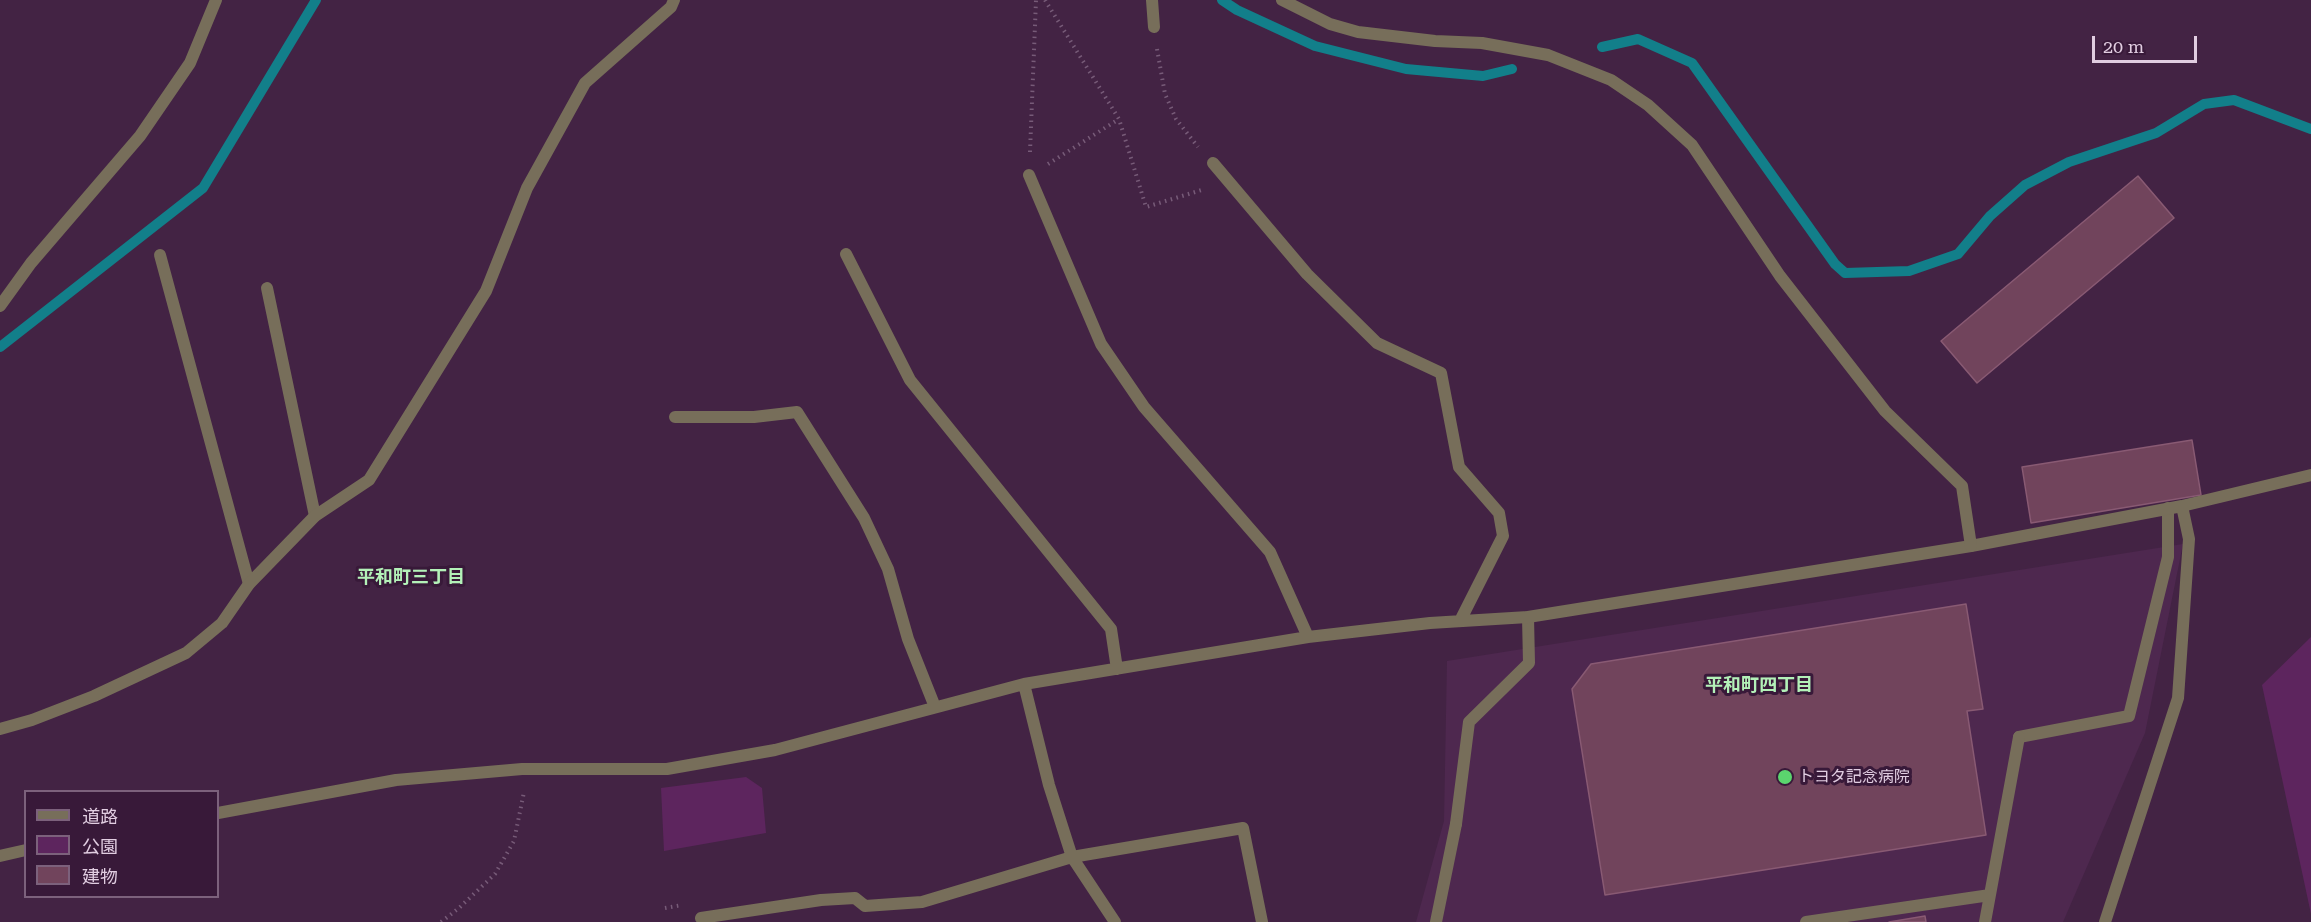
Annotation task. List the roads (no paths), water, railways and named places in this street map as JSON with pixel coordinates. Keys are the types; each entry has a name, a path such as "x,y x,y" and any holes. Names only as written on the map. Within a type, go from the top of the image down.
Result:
{"street":[{"path":"0,306 31,263 140,136 190,63 216,0"},
{"path":"0,729 32,720 94,696 186,653 222,623 249,584 315,516 369,480 486,291 527,188 585,83 671,7 674,0"},
{"path":"1152,0 1154,27"},
{"path":"1282,0 1330,24 1358,32 1482,43 1548,55 1611,80 1648,105 1692,145 1780,276 1885,411 1962,486 1971,546"},
{"path":"1213,163 1307,274 1377,343 1441,373 1459,467 1498,513 1503,536 1460,621"},
{"path":"1029,175 1101,344 1143,407 1270,552 1308,637"},
{"path":"846,254 910,380 1111,629 1117,669"},
{"path":"160,255 249,584"},
{"path":"267,288 315,516"},
{"path":"675,417 753,417 797,411 864,518 888,569 908,639 935,707"},
{"path":"219,813 396,780 522,769 667,769 775,750 1024,684 1308,637 1460,621 1528,617 1971,546 2182,506 2311,475"},
{"path":"2105,922 2178,698 2189,539 2182,506"},
{"path":"1985,922 2019,737 2129,716 2168,557 2168,508"},
{"path":"1436,922 1456,824 1469,722 1529,663 1528,617"},
{"path":"1024,684 1049,785 1072,856 1115,922"},
{"path":"701,918 821,900 855,898 865,906 922,902 1072,856 1243,828 1262,922"},
{"path":"0,856 24,850"},
{"path":"1806,922 1990,895"}],"waterway":[{"path":"0,347 203,188 316,0"},
{"path":"1222,0 1237,10 1315,46 1406,69 1483,76 1512,69"},
{"path":"1602,47 1638,39 1692,63 1835,264 1845,273 1909,271 1958,254 1990,216 2025,185 2069,162 2156,133 2204,104 2234,100 2311,129"}],"place":[{"name":"トヨタ記念病院","path":"1785,777"}],"district":[{"name":"平和町三丁目","path":"411,578"},
{"name":"平和町四丁目","path":"1759,686"}]}
